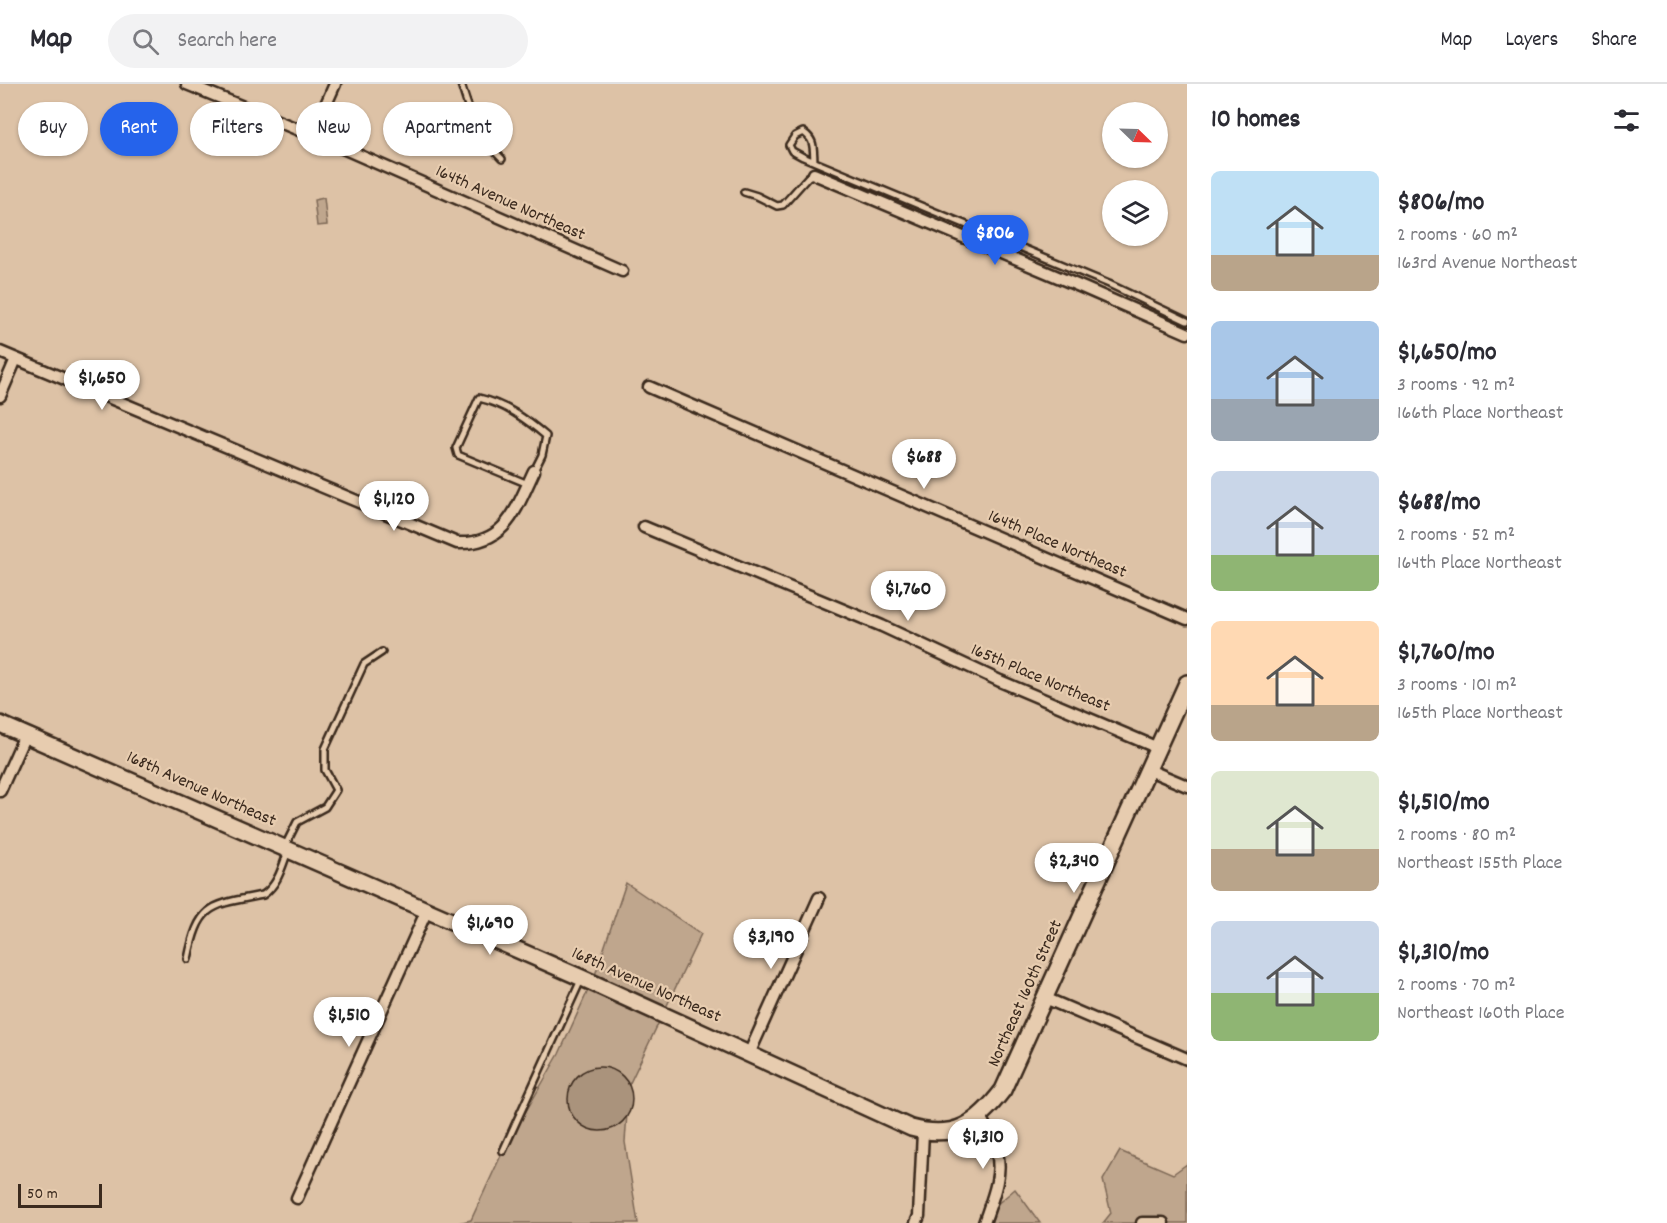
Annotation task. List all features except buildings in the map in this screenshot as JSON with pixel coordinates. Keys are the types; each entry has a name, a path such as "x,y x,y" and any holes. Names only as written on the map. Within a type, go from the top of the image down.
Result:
{"street":[{"name":"164th Avenue Northeast","path":"187,84 296,129"},
{"path":"327,102 335,84"},
{"name":"164th Avenue Northeast","path":"358,156 621,271"},
{"path":"814,174 1187,333"},
{"path":"0,352 457,543 484,541 502,529 516,509 534,471"},
{"path":"0,396 16,359"},
{"name":"164th Place Northeast","path":"649,387 1187,619"},
{"name":"165th Place Northeast","path":"644,527 882,626 1000,681 1158,748"},
{"name":"Northeast 160th Street","path":"981,1118 1003,1090 1187,684"},
{"name":"168th Avenue Northeast","path":"0,723 582,978 911,1128 923,1132 960,1129 981,1118"},
{"path":"0,791 25,735"},
{"path":"1149,770 1187,786"},
{"path":"749,1054 819,898"},
{"path":"297,1198 427,910"},
{"path":"1045,998 1187,1059"},
{"path":"981,1118 997,1154 998,1170 994,1193 984,1223"},
{"path":"916,1223 919,1216 923,1132"},
{"path":"1142,1223 1163,1223"}],"lane":[{"path":"461,84 473,124 486,143 502,159"},
{"path":"814,161 814,143 811,137 803,132 795,136 789,145 792,151 814,161 1109,284 1187,321"},
{"path":"744,192 777,206 783,205 808,177 814,174"},
{"path":"528,484 458,455 456,448 479,398 494,402 527,420 546,436 542,455 534,471"},
{"path":"188,958 195,927 207,911 222,904 263,895 269,891 275,884 297,822 325,807 336,790 325,770 325,749 364,663 382,652"},
{"path":"503,1151 582,978"}],"shaded area":[{"path":"324,198 327,225 317,226 314,200"},
{"path":"626,883 701,934 629,1085 625,1142 638,1223 458,1223 471,1220 503,1151 559,1054 595,975"},
{"path":"1120,1151 1173,1174 1187,1164 1187,1223 1103,1223 1111,1213 1103,1180"},
{"path":"1015,1189 1040,1223 984,1223 988,1212"}]}
